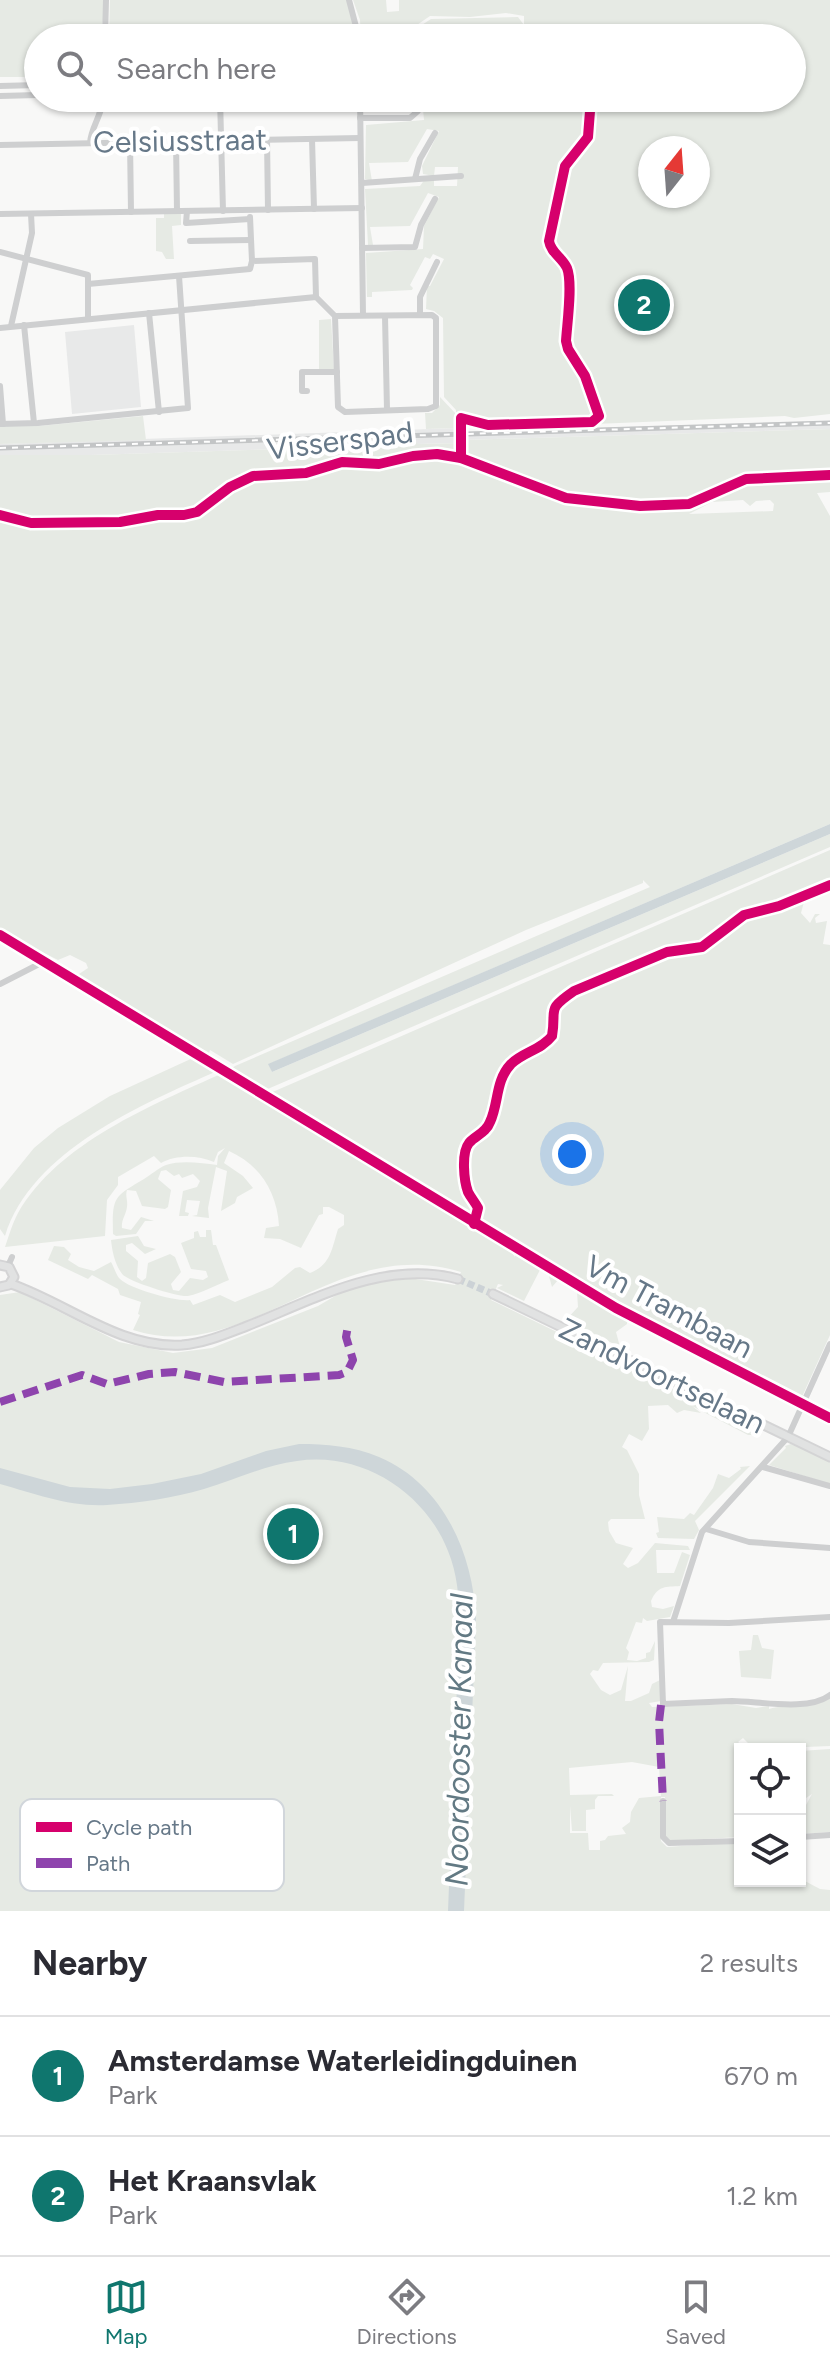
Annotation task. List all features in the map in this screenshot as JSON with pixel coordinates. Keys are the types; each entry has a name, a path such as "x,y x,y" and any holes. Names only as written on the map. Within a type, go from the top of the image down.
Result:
{"main road":[{"path":"4,1266 13,1272 12,1281"},
{"path":"12,1281 123,1335 181,1345 209,1340 369,1279 421,1273 458,1279"},
{"path":"0,1287 12,1281"},
{"name":"Zandvoortselaan","path":"493,1294 830,1457"}],"street":[{"path":"105,24 106,0"},
{"path":"349,0 355,24"},
{"path":"0,86 24,85"},
{"path":"0,96 24,95"},
{"path":"90,143 91,130 101,112"},
{"path":"221,112 223,211"},
{"path":"360,112 363,315"},
{"path":"360,118 410,118 417,112"},
{"path":"415,179 420,159 435,133"},
{"name":"Celsiusstraat","path":"0,145 360,138"},
{"path":"267,139 268,210"},
{"path":"312,139 314,209"},
{"path":"130,141 131,212"},
{"path":"176,141 177,211"},
{"path":"362,183 461,176"},
{"path":"362,248 415,247 421,225 435,199"},
{"path":"0,214 362,208"},
{"path":"88,284 250,269 250,210"},
{"path":"187,211 186,223 250,219"},
{"path":"11,326 32,233 31,214"},
{"path":"190,241 250,240"},
{"path":"0,252 83,271 88,275 88,319"},
{"path":"252,261 315,259 316,297 335,316 338,407 345,412 428,409 436,406 434,316 335,316"},
{"path":"420,315 420,297 437,262"},
{"path":"0,386 2,424 187,409 190,406 179,276"},
{"path":"0,328 316,297"},
{"path":"149,313 159,412"},
{"path":"385,316 387,410"},
{"path":"24,325 34,423"},
{"path":"307,391 302,391 302,372 337,372"},
{"path":"0,984 43,962"},
{"path":"4,1266 12,1257"},
{"path":"673,1622 698,1542 788,1437 830,1344"},
{"name":"Zandvoortselaan","path":"763,1467 830,1486"},
{"path":"706,1529 749,1542 830,1548"},
{"path":"830,1617 739,1620 729,1623 656,1622 663,1704 736,1701 750,1704 807,1703 819,1702 830,1695"},
{"path":"663,1801 663,1837 666,1841 674,1844 734,1841"},
{"path":"806,1837 830,1835"}],"shaded area":[{"path":"0,0 105,0 102,24 24,24 24,77 0,77"},
{"path":"110,0 347,0 353,24 109,24"},
{"path":"353,0 386,0 387,12 399,11 399,0 830,0 830,414 794,418 595,424 600,419 460,422 459,428 426,429 425,413 432,413 440,405 440,397 456,414 444,397 443,318 426,309 427,286 430,286 444,259 433,254 430,259 425,257 410,285 412,290 372,292 372,297 367,297 366,253 423,249 424,226 439,197 428,193 410,226 370,227 373,245 368,245 365,189 420,186 425,179 434,179 434,186 457,186 458,167 435,167 434,176 423,174 422,166 439,131 427,129 408,162 369,163 372,181 365,179 366,125 424,120 423,112 806,112 806,24 524,24 524,16 506,13 470,17 430,16 418,24 360,24"},
{"path":"518,17 523,24 423,24 431,19"},
{"path":"164,214 181,214 181,225 172,226 174,259 166,259 162,252 156,251 156,218 164,218"},
{"path":"331,319 334,369 319,370 319,320"},
{"path":"134,325 141,407 72,414 65,332"},
{"path":"143,416 146,440 0,444 0,426 39,426"},
{"path":"830,421 830,429 462,440 460,443 417,444 415,441 406,445 91,455 0,455 0,444 459,428 460,432"},
{"path":"830,429 830,474 750,477 687,503 643,505 564,496 463,456 462,440"},
{"path":"415,441 418,444 460,443 459,455 423,451 378,463 343,460 308,471 261,471 231,482 196,510 186,513 157,512 118,521 69,523 25,522 0,516 0,455 406,445"},
{"path":"440,456 463,460 564,499 656,509 701,502 749,481 830,478 830,492 817,493 830,516 830,824 269,1064 272,1072 830,834 830,847 263,1091 229,1071 650,887 643,880 643,883 526,930 233,1064 210,1050 208,1056 78,980 76,976 88,968 86,963 70,955 58,960 0,931 0,517 38,525 124,523 149,517 194,515 255,477 308,474 346,462 383,464","holes":["743,500 750,506 756,501 770,500 774,504 773,511 689,514 712,502"]},
{"path":"830,850 830,883 781,904 747,911 695,948 668,950 575,989 556,1003 552,1010 549,1038 555,1011 574,995 669,954 707,947 745,916 805,898 801,913 810,923 815,914 820,914 815,918 816,923 827,921 823,944 830,945 830,1335 801,1399 623,1307 518,1244 512,1253 515,1257 516,1250 542,1266 524,1301 497,1288 503,1285 498,1284 491,1300 738,1420 754,1435 748,1435 692,1406 701,1413 684,1410 677,1413 668,1405 648,1406 649,1429 642,1441 629,1434 622,1447 627,1450 639,1474 639,1495 645,1519 611,1519 608,1522 609,1531 616,1543 633,1548 623,1564 628,1568 638,1563 655,1543 688,1546 690,1550 656,1550 657,1573 674,1573 682,1552 690,1555 680,1586 660,1589 651,1601 652,1607 663,1609 674,1606 670,1617 647,1621 643,1618 642,1623 636,1622 626,1648 629,1652 627,1660 637,1661 646,1658 655,1641 654,1660 649,1662 603,1663 598,1671 593,1670 590,1674 601,1690 610,1695 621,1690 628,1666 625,1701 649,1693 652,1684 660,1680 661,1701 649,1703 652,1707 732,1704 756,1708 769,1706 769,1709 816,1704 830,1698 830,1746 748,1743 743,1738 739,1743 734,1743 734,1837 669,1841 665,1836 665,1797 661,1797 661,1841 667,1847 734,1842 734,1887 806,1887 806,1882 830,1890 830,1911 0,1911 0,1295 20,1292 119,1342 173,1353 212,1348 318,1306 342,1292 381,1281 409,1278 455,1285 461,1272 415,1265 372,1270 332,1283 254,1318 215,1331 175,1337 133,1330 140,1315 141,1302 120,1295 118,1289 92,1275 88,1279 48,1260 54,1246 64,1247 71,1254 68,1260 79,1267 94,1271 111,1262 125,1283 154,1294 190,1300 193,1305 220,1295 235,1302 272,1287 295,1268 300,1267 310,1273 317,1270 330,1255 338,1229 344,1225 344,1215 323,1207 323,1214 319,1215 301,1248 280,1239 264,1238 266,1228 279,1226 275,1202 258,1172 229,1151 224,1163 243,1176 253,1188 237,1197 235,1203 221,1211 227,1171 216,1167 209,1218 192,1216 197,1215 200,1201 187,1200 185,1212 189,1213 188,1216 179,1216 183,1191 197,1187 200,1181 193,1174 182,1178 179,1174 174,1176 166,1170 161,1171 158,1179 171,1190 168,1207 142,1206 136,1191 127,1190 122,1228 131,1230 141,1217 154,1221 145,1221 136,1234 113,1234 114,1205 126,1190 172,1163 217,1165 218,1156 225,1148 218,1152 214,1162 187,1157 161,1163 154,1156 118,1177 118,1185 107,1200 105,1236 5,1247 18,1213 35,1188 82,1146 137,1113 223,1073 489,1233 492,1229 479,1221 479,1212 465,1163 466,1154 469,1145 490,1126 500,1085 519,1057 510,1062 494,1092 491,1116 485,1127 463,1149 466,1189 476,1208 475,1218 278,1103 268,1094","holes":["632,1762 659,1767 661,1796 639,1798 631,1812 630,1822 622,1828 626,1834 608,1836 600,1841 600,1850 589,1850 588,1833 570,1833 570,1806 572,1831 586,1831 586,1810 595,1809 598,1796 614,1796 570,1795 569,1768"]},
{"path":"195,1057 217,1071 124,1115 64,1155 39,1179 19,1206 5,1236 0,1229 0,1190 34,1148 58,1128 110,1096"},
{"path":"206,1230 211,1230 213,1245 216,1245 229,1280 193,1295 174,1294 128,1278 120,1271 114,1258 111,1240 138,1236 144,1246 156,1249 145,1254 132,1243 126,1245 126,1251 138,1261 137,1277 142,1281 146,1278 148,1263 170,1254 175,1257 181,1272 171,1284 173,1290 179,1291 190,1278 203,1280 208,1277 206,1271 191,1269 181,1243 194,1238 194,1232 198,1231 200,1237 206,1237"},
{"path":"547,1269 627,1317 627,1324 616,1332 620,1347 566,1320 578,1307 577,1292 558,1280 552,1287"},
{"path":"791,1444 830,1461 830,1484 769,1465 785,1446"},
{"path":"750,1466 695,1521 699,1530 694,1539 658,1538 657,1517 684,1519 690,1513 694,1515 713,1488 718,1474 729,1478 740,1467"},
{"path":"753,1635 758,1635 762,1648 774,1650 771,1679 741,1677 739,1651 751,1650"},
{"path":"830,1749 830,1832 806,1834 806,1805 812,1794 806,1798 806,1751"}],"water":[{"path":"830,824 830,834 272,1072 268,1064"},
{"name":"Noordooster Kanaal","path":"299,1444 359,1450 401,1469 421,1484 437,1503 461,1546 474,1594 476,1619 464,1911 448,1911 459,1635 457,1582 452,1561 438,1530 407,1494 367,1470 321,1460 285,1463 192,1492 119,1504 66,1502 0,1484 0,1468 70,1487 110,1489 152,1484 201,1474 266,1451"}],"tunnel":[{"path":"458,1279 493,1294"}],"railway":[{"path":"0,448 830,423"}],"marked path":[{"path":"0,1402 82,1375 107,1384 149,1374 175,1372 224,1382 339,1375 347,1372 353,1360 346,1337 348,1326"},
{"path":"661,1705 663,1801"}],"cycle path":[{"path":"461,458 461,418 488,425 592,422 599,416 585,376 568,349 569,275 549,241 565,166 588,137 590,112"},
{"name":"Visserspad","path":"0,515 31,523 120,522 158,515 184,515 197,512 230,487 253,476 306,473 342,462 379,464 437,454 461,458 566,498 640,506 689,504 746,479 830,475"},
{"path":"474,1224 478,1208 465,1181 466,1148 488,1126 500,1085 511,1064 552,1036 554,1010 559,1003 574,991 667,952 702,947 744,915 779,906 830,885"},
{"name":"Vm Trambaan","path":"0,935 616,1308 830,1418"}],"place":[{"name":"Het Kraansvlak","path":"644,305"},
{"name":"Amsterdamse Waterleidingduinen","path":"293,1534"}]}
